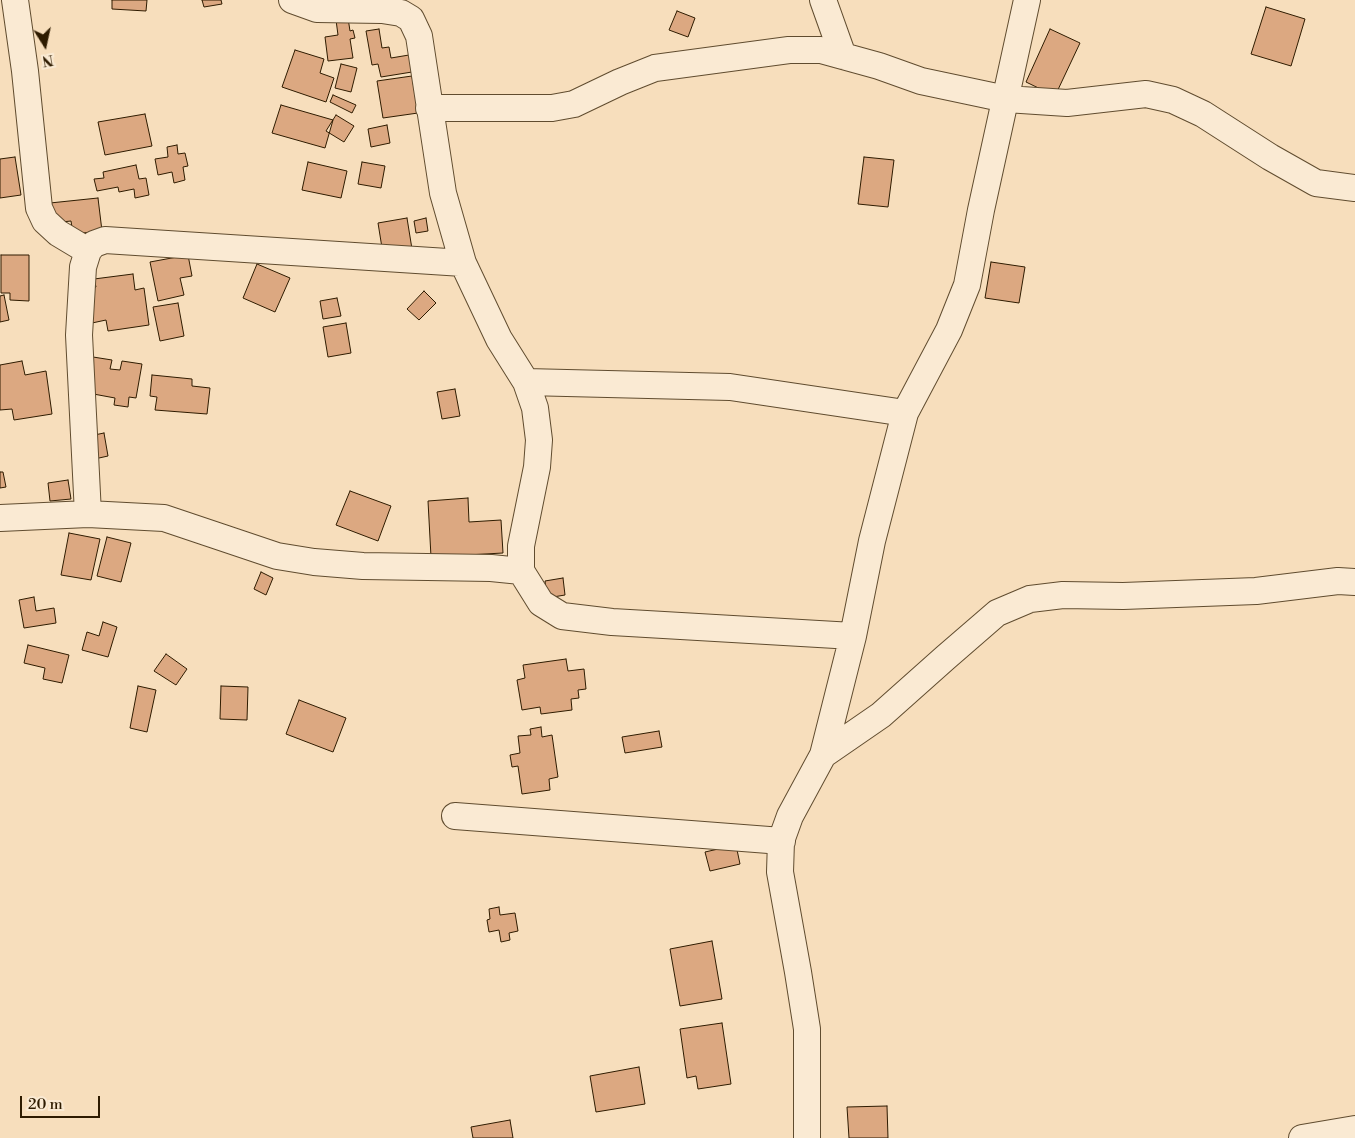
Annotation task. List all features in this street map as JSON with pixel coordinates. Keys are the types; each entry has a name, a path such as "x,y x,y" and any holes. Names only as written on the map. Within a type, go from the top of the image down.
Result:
{"street":[{"path":"15,0 25,71 39,208 45,221 58,233 88,251"},
{"path":"292,0 317,9 382,10 401,6 411,19 419,36 443,193 463,263 499,339 526,382 535,408 539,440 537,467 521,546 521,571 541,603 562,616 612,622 853,636"},
{"path":"824,0 843,56"},
{"path":"808,1138 807,1029 780,872 782,840 790,816 823,755 853,636 872,540 905,413 949,330 967,285 981,210 1027,0"},
{"path":"429,108 552,108 574,104 620,82 656,68 789,50 821,50 879,66 921,81 1006,99 1067,103 1146,94 1173,100 1203,114 1270,157 1316,183 1355,188"},
{"path":"88,514 79,335 82,267 88,251 94,244 105,240 463,263"},
{"path":"526,382 730,387 905,413"},
{"path":"0,518 88,514 164,518 277,556 314,562 364,566 491,568 521,571"},
{"path":"823,755 881,715 997,613 1030,599 1063,596 1123,596 1256,591 1338,581 1355,582"},
{"path":"455,816 782,840"},
{"path":"1302,1138 1355,1129"}],"building":[{"path":"112,0 147,0 146,11 112,9"},
{"path":"202,0 221,0 222,4 204,7"},
{"path":"1266,7 1305,19 1291,66 1251,54"},
{"path":"677,11 695,18 688,37 669,30"},
{"path":"348,18 350,31 353,30 355,38 350,39 353,58 328,61 325,37 338,35 336,20"},
{"path":"379,29 382,48 389,47 391,58 409,55 412,72 381,77 378,64 372,65 366,31"},
{"path":"1050,29 1080,43 1055,96 1026,82"},
{"path":"295,50 324,59 320,73 334,78 326,102 282,87"},
{"path":"341,64 357,68 351,92 335,88"},
{"path":"412,76 418,113 383,118 377,81"},
{"path":"333,95 356,105 352,113 330,102"},
{"path":"281,105 333,120 325,148 272,133"},
{"path":"145,114 152,146 105,155 98,122"},
{"path":"336,115 354,126 344,142 326,131"},
{"path":"387,125 390,143 371,147 368,129"},
{"path":"177,145 178,154 185,153 188,166 183,167 185,180 174,183 172,172 158,175 155,159 168,157 167,147"},
{"path":"15,157 21,195 0,198 0,159"},
{"path":"864,157 894,160 888,207 858,204"},
{"path":"308,162 347,171 341,198 302,190"},
{"path":"362,162 385,166 381,188 358,184"},
{"path":"136,165 139,179 146,178 149,195 135,198 134,189 119,192 118,187 97,191 94,179 104,178 103,172"},
{"path":"98,198 102,231 73,234 71,221 52,223 50,203"},
{"path":"407,218 412,249 383,254 378,223"},
{"path":"426,218 428,231 416,233 414,221"},
{"path":"1,255 29,255 29,301 10,300 10,293 1,293"},
{"path":"188,255 192,276 180,278 184,295 158,301 150,262"},
{"path":"991,262 1025,267 1019,303 985,298"},
{"path":"257,264 290,278 275,312 243,298"},
{"path":"133,274 135,290 144,288 149,325 108,331 106,320 92,323 87,288 96,287 94,279"},
{"path":"424,291 436,303 419,320 407,309"},
{"path":"4,295 9,320 0,322 0,296"},
{"path":"337,298 341,316 323,319 320,301"},
{"path":"178,303 184,336 160,341 153,307"},
{"path":"346,323 351,353 328,357 323,327"},
{"path":"93,357 112,360 110,369 120,370 122,361 142,364 136,398 129,397 128,407 114,405 115,398 88,393"},
{"path":"22,361 25,375 46,371 52,414 14,420 12,409 0,410 0,365"},
{"path":"152,375 192,379 192,386 210,388 207,414 155,410 157,397 150,396"},
{"path":"455,389 460,416 442,419 437,392"},
{"path":"104,433 108,456 90,460 85,437"},
{"path":"0,472 3,472 6,487 0,488"},
{"path":"68,480 71,499 50,501 48,483"},
{"path":"350,491 391,506 378,541 336,525"},
{"path":"468,498 469,522 501,520 503,553 431,557 428,501"},
{"path":"69,533 100,539 91,580 61,575"},
{"path":"107,537 131,543 121,582 97,576"},
{"path":"261,572 273,578 266,595 254,589"},
{"path":"563,578 565,595 547,598 545,581"},
{"path":"34,597 36,611 54,608 56,623 24,628 19,600"},
{"path":"103,622 117,627 108,657 82,650 87,632 99,636"},
{"path":"28,645 69,655 62,683 43,679 45,668 24,663"},
{"path":"166,654 187,669 176,685 154,671"},
{"path":"566,659 568,671 584,669 586,689 578,690 579,698 571,699 572,710 541,714 540,707 522,710 517,680 525,678 523,665"},
{"path":"138,686 156,690 147,732 130,728"},
{"path":"221,686 248,687 247,720 220,719"},
{"path":"299,700 346,718 333,752 286,734"},
{"path":"541,727 542,737 552,735 558,777 549,779 550,790 522,794 518,766 512,767 510,755 520,753 518,736 531,735 530,729"},
{"path":"659,731 662,747 625,753 622,737"},
{"path":"736,845 740,864 710,871 705,852"},
{"path":"499,907 500,915 515,913 518,931 509,933 510,940 501,942 499,930 489,932 487,920 490,919 489,909"},
{"path":"712,941 722,999 680,1006 670,949"},
{"path":"722,1023 731,1084 698,1089 696,1076 687,1078 680,1029"},
{"path":"639,1067 645,1104 596,1112 590,1076"},
{"path":"887,1106 888,1138 849,1138 847,1107"},
{"path":"510,1120 513,1138 473,1138 471,1127"}]}
